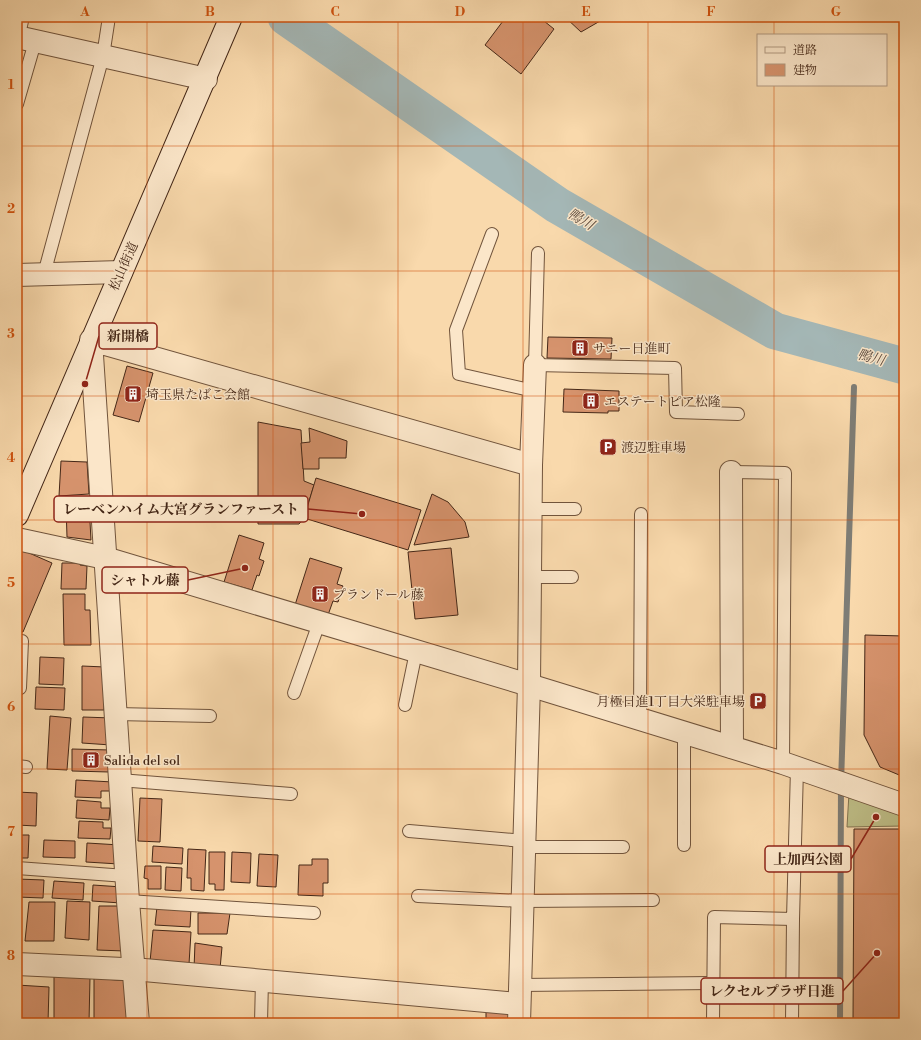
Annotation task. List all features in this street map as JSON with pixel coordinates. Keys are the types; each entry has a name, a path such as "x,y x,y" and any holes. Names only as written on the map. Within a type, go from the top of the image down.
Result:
{"street":[{"name":"松山街道","path":"17,515 91,340 206,79 229,21"},
{"path":"23,33 103,56 206,79"},
{"path":"17,275 121,272"},
{"path":"138,1023 132,969 91,340 531,465"},
{"path":"17,964 132,969 519,1004 529,685 530,510 535,365"},
{"path":"731,472 732,747"},
{"path":"17,539 105,558 529,685 790,765 904,805"}],"lane":[{"path":"44,274 103,56 109,17"},
{"path":"17,104 23,33"},
{"path":"492,234 456,330 459,374 534,391"},
{"path":"538,253 535,365 675,368 676,412 738,414"},
{"path":"731,472 785,473 793,919 792,1023"},
{"path":"530,510 575,509"},
{"path":"640,719 641,514"},
{"path":"530,577 572,577"},
{"path":"294,693 319,623"},
{"path":"17,641 22,641 20,688"},
{"path":"405,705 416,652"},
{"path":"116,714 210,716"},
{"path":"684,732 684,845"},
{"path":"120,780 291,794"},
{"path":"410,831 524,844 623,847"},
{"path":"17,868 126,876"},
{"path":"418,896 522,901 653,900"},
{"path":"128,901 314,913"},
{"path":"713,1023 714,917 793,919"},
{"path":"261,1023 262,980"},
{"path":"519,1004 713,983"}],"green space":[{"path":"849,793 904,809 904,826 847,827"}],"building":[{"path":"506,17 539,17 554,29 521,74 485,45"},
{"path":"565,17 607,17 581,32"},
{"name":"サニー日進町","path":"548,337 612,338 611,359 547,358"},
{"name":"埼玉県たばこ会館","path":"127,366 153,373 139,422 113,415"},
{"name":"エステートピア松隆","path":"564,389 619,391 619,411 608,411 608,413 563,412"},
{"path":"258,422 301,430 304,481 314,485 304,518 299,524 258,524"},
{"path":"309,428 347,441 346,458 319,458 319,469 303,469 301,443 310,442"},
{"path":"61,461 87,462 89,494 59,496"},
{"path":"316,478 421,510 408,550 304,518"},
{"path":"432,494 448,502 465,522 469,537 414,545"},
{"path":"89,504 91,540 67,537 66,506"},
{"path":"239,535 264,543 259,559 264,561 252,590 224,582"},
{"path":"451,548 458,615 415,619 408,552"},
{"path":"20,549 52,563 23,632 17,630 17,555"},
{"name":"プランドール藤","path":"310,558 342,568 337,584 343,586 338,602 333,601 328,615 295,605"},
{"path":"62,563 80,563 80,565 87,566 86,589 61,589"},
{"path":"63,594 85,594 85,610 90,610 91,645 64,645"},
{"path":"865,635 904,636 904,777 880,767 864,735"},
{"path":"40,657 64,658 63,685 39,684"},
{"path":"82,666 105,667 104,710 82,710"},
{"path":"36,687 65,688 64,710 35,709"},
{"path":"50,716 71,718 67,770 47,769"},
{"path":"83,717 112,718 111,745 82,743"},
{"name":"Salida del sol","path":"72,749 110,750 109,772 72,771"},
{"path":"76,780 113,782 113,791 101,791 101,798 75,797"},
{"path":"17,792 37,793 36,826 17,825"},
{"path":"140,798 162,799 160,842 138,841"},
{"path":"77,800 101,802 101,808 110,808 109,820 76,818"},
{"path":"79,821 103,822 103,828 111,828 110,839 78,838"},
{"path":"854,829 904,829 904,883 901,883 900,1023 853,1023"},
{"path":"17,835 29,835 28,858 17,858"},
{"path":"44,840 75,841 75,858 43,857"},
{"path":"87,843 120,845 119,864 86,862"},
{"path":"153,846 183,848 182,864 152,862"},
{"path":"188,849 206,850 204,891 191,890 191,878 187,878"},
{"path":"209,852 225,852 224,890 215,890 215,884 209,884"},
{"path":"232,852 251,853 250,883 231,882"},
{"path":"259,854 278,855 276,887 257,886"},
{"path":"312,859 328,859 328,883 323,883 323,896 298,895 299,865 312,865"},
{"path":"145,866 161,866 161,889 148,889 148,879 144,878"},
{"path":"166,867 182,868 181,891 165,890"},
{"path":"17,879 44,880 43,898 17,897"},
{"path":"54,881 84,883 83,900 52,898"},
{"path":"93,885 122,887 121,903 92,901"},
{"path":"17,899 21,899 20,921 17,921"},
{"path":"67,901 90,902 89,940 65,938"},
{"path":"29,902 55,902 54,941 25,941"},
{"path":"99,906 122,906 125,951 97,950"},
{"path":"157,907 191,909 190,927 155,925"},
{"path":"198,913 230,913 227,934 198,934"},
{"path":"153,930 191,932 189,964 150,962"},
{"path":"195,943 222,947 220,969 194,969"},
{"path":"54,975 90,977 89,1023 54,1023"},
{"path":"94,978 128,981 127,1023 94,1023"},
{"path":"17,985 49,987 48,1023 17,1023"},
{"path":"486,1010 513,1010 513,1023 486,1023"}],"waterway":[{"name":"鴨川","path":"286,17 557,205 775,331 904,366"},
{"path":"840,1023 841,783 854,387"}],"place":[{"name":"サニー日進町","path":"580,348"},
{"name":"新開橋","path":"85,384"},
{"name":"埼玉県たばこ会館","path":"133,394"},
{"name":"エステートピア松隆","path":"591,401"},
{"name":"渡辺駐車場","path":"608,447"},
{"name":"レーベンハイム大宮グランファースト","path":"362,514"},
{"name":"シャトル藤","path":"245,568"},
{"name":"プランドール藤","path":"320,594"},
{"name":"月極日進1丁目大栄駐車場","path":"758,701"},
{"name":"Salida del sol","path":"91,760"},
{"name":"上加西公園","path":"876,817"},
{"name":"レクセルプラザ日進","path":"877,953"}]}
